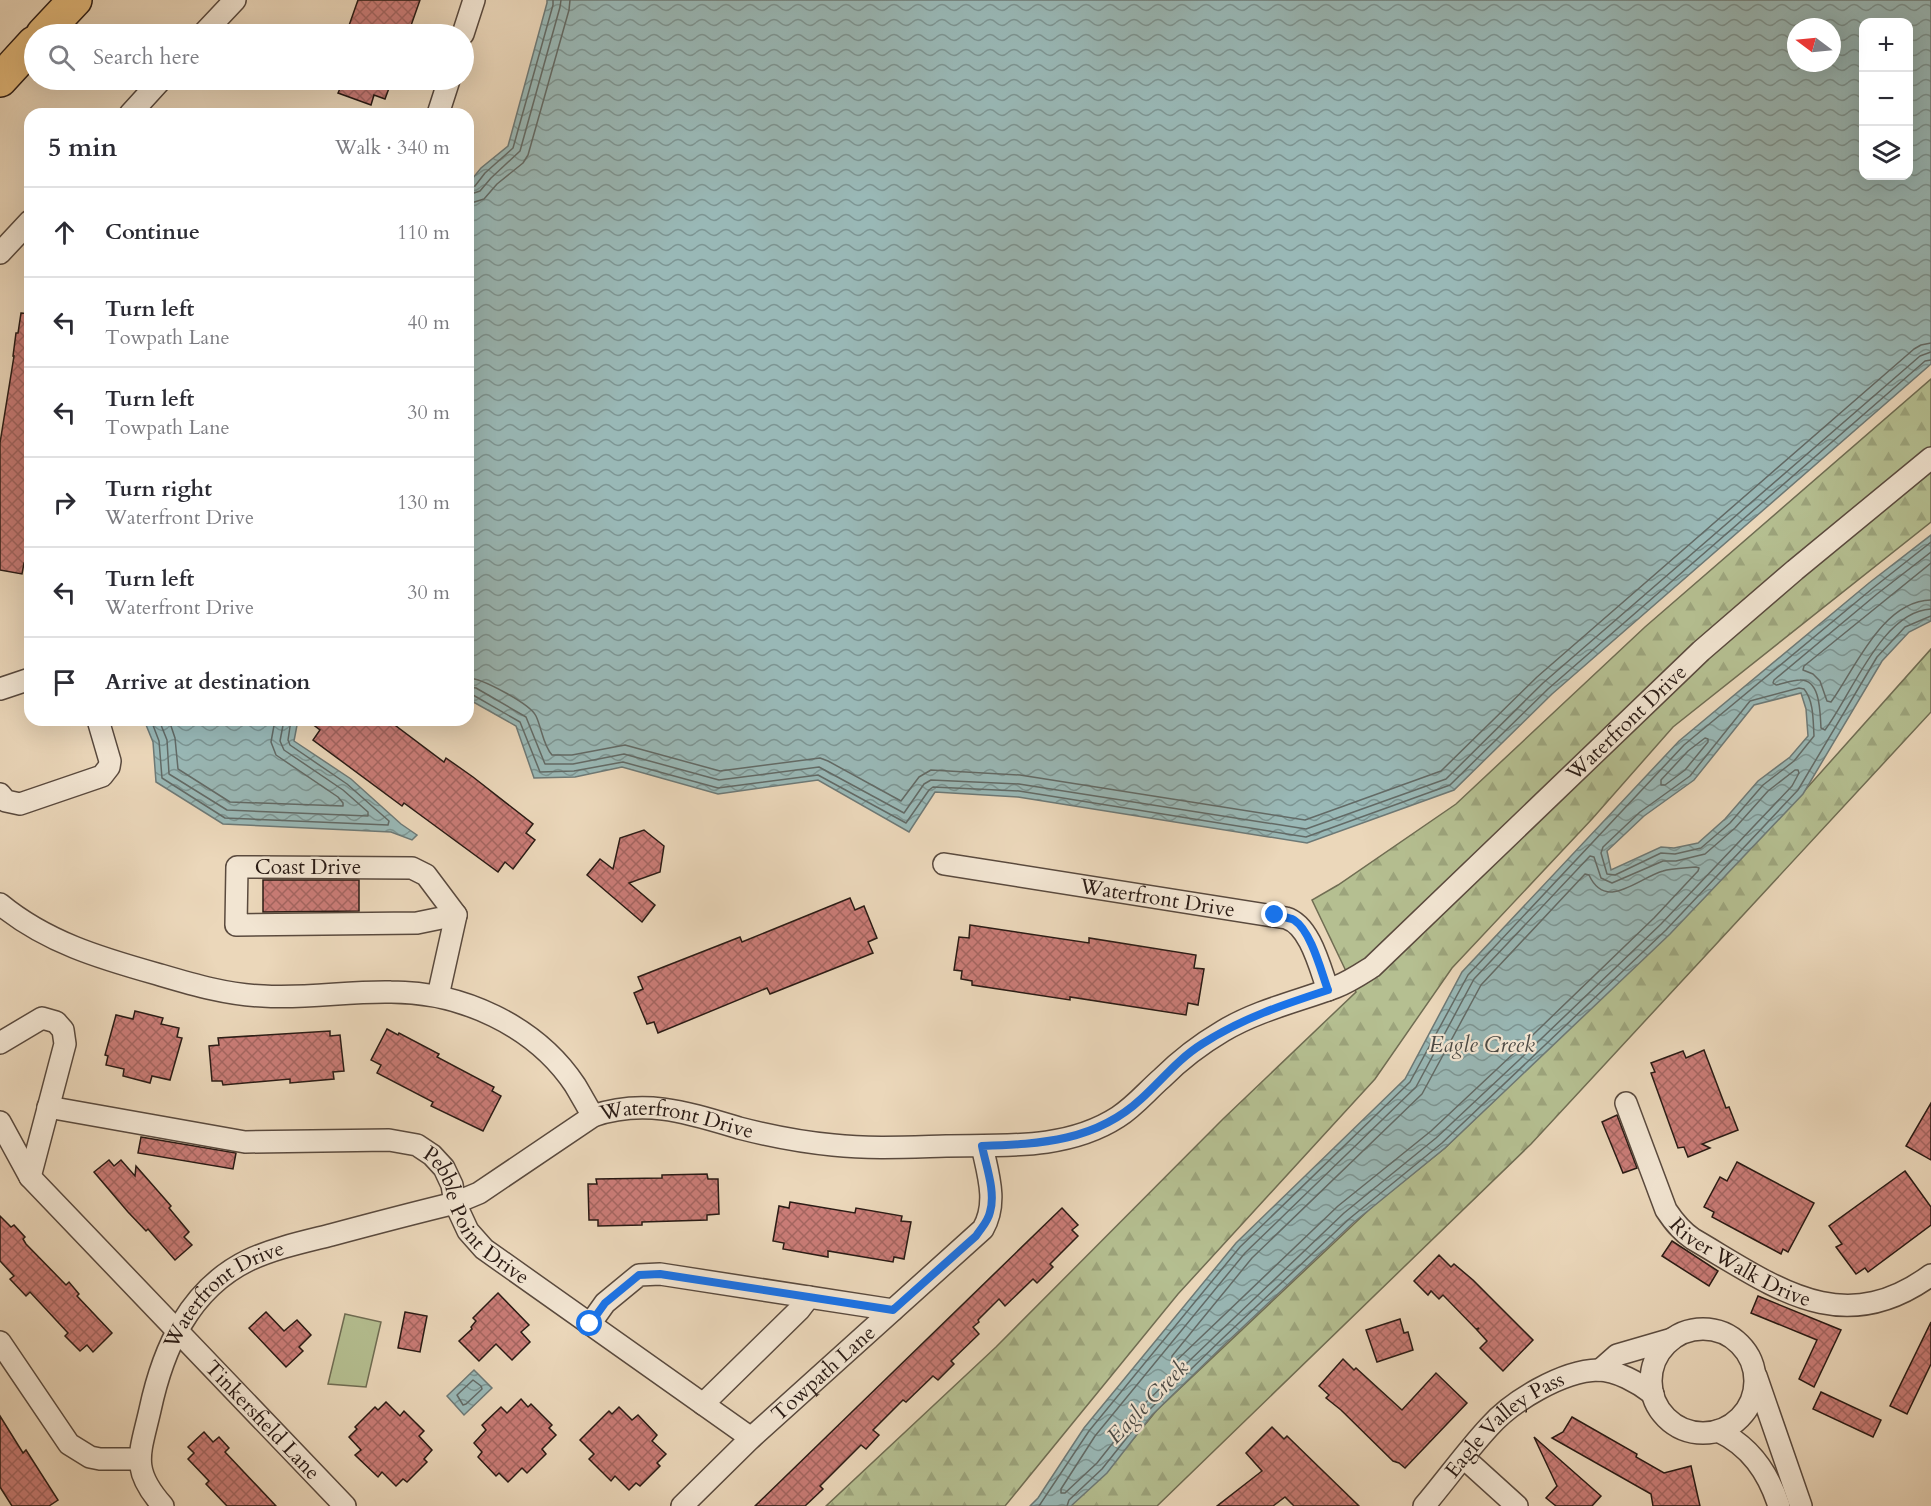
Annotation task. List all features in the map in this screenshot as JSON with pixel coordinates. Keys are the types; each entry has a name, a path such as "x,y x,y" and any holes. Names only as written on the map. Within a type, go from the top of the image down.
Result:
{"highway":[{"path":"52,24 75,0"},
{"path":"0,80 24,54"}],"street":[{"path":"212,24 235,0"},
{"path":"466,24 474,0"},
{"path":"136,108 153,90"},
{"path":"440,108 446,90"},
{"path":"0,253 24,227"},
{"name":"Waterfront Drive","path":"140,1459 154,1390 163,1359 176,1330 197,1302 224,1276 246,1262 286,1246 455,1203 479,1193 593,1116 629,1109 667,1109 695,1114 766,1134 821,1144 877,1148 1051,1142 1101,1126 1139,1101 1178,1063 1200,1045 1224,1030 1266,1011 1345,983 1372,968 1701,651 1931,458"},
{"path":"0,689 24,681"},
{"path":"0,794 6,801 20,804 102,776 109,767 110,758 100,726"},
{"name":"Waterfront Drive","path":"944,864 1292,919 1312,946 1328,990"},
{"name":"Coast Drive","path":"237,867 412,868 418,870 432,882 456,915 417,923 236,925 237,867"},
{"path":"0,904 37,929 72,948 169,978 224,991 279,997 389,992 438,996 477,1008 524,1034 545,1052 575,1085 593,1116"},
{"path":"438,996 456,915"},
{"path":"0,1043 42,1018 56,1022 63,1030 65,1044 30,1177"},
{"name":"River Walk Drive","path":"1626,1103 1666,1210 1681,1231 1776,1287 1820,1304 1868,1304 1899,1295 1931,1275"},
{"name":"Pebble Point Drive","path":"48,1107 245,1142 399,1140 417,1145 438,1161 452,1185 455,1203 468,1231 484,1249 751,1438"},
{"path":"0,1122 30,1177"},
{"name":"Towpath Lane","path":"682,1506 751,1438 976,1236 991,1210 991,1189 982,1146"},
{"name":"Tinkersfield Lane","path":"30,1177 345,1506"},
{"path":"590,1324 605,1303 639,1275 660,1274 893,1310"},
{"path":"703,1404 792,1317 809,1297"},
{"name":"Eagle Valley Pass","path":"1424,1506 1488,1428 1523,1398 1555,1382 1600,1370 1617,1355 1672,1339 1693,1329 1711,1329 1723,1332 1742,1346 1749,1356 1801,1506"},
{"path":"1672,1339 1660,1352 1653,1368 1651,1385 1660,1411 1674,1424 1692,1432 1718,1431 1731,1425 1746,1409 1754,1389 1753,1367"},
{"path":"0,1342 69,1444 90,1457 140,1459 146,1485 163,1506"},
{"path":"1600,1370 1636,1383 1653,1394"},
{"path":"1718,1431 1732,1438 1752,1454 1770,1482 1779,1506"},
{"path":"1464,1458 1517,1506"}],"green space":[{"path":"1931,379 1931,522 1673,727 1592,819 1452,968 1375,1079 1178,1294 1005,1506 826,1506 996,1347 1223,1119 1356,992 1312,900 1338,885 1456,804 1645,627"},
{"path":"1931,649 1931,712 1531,1144 1157,1506 1066,1506 1116,1460 1157,1410 1373,1206 1445,1148 1697,905 1806,789"},
{"path":"345,1314 381,1322 366,1387 328,1384"}],"water":[{"path":"547,0 1931,0 1931,364 1552,694 1454,790 1307,843 1018,797 935,792 909,832 818,780 718,794 622,767 575,777 534,778 516,726 474,702 474,177 508,146"},
{"name":"Eagle Creek","path":"1931,535 1931,621 1909,632 1882,661 1803,794 1670,934 1445,1148 1353,1223 1152,1415 1107,1473 1071,1506 1030,1506 1038,1498 1084,1428 1236,1243 1405,1079 1462,972 1679,741 1869,583","holes":["1801,693 1806,709 1808,736 1790,757 1758,781 1725,819 1698,843 1674,848 1661,847 1611,870 1607,851 1644,816 1694,780 1754,705"]},
{"path":"146,726 297,726 294,741 351,779 401,824 417,835 412,840 391,832 223,824 156,782 153,742"},
{"path":"474,1370 492,1388 464,1415 447,1396"}],"building":[{"path":"358,0 420,0 412,24 350,24"},
{"path":"339,90 388,90 385,99 374,95 371,105 338,93"},
{"path":"21,313 24,313 24,563 22,574 0,570 0,443 16,333 18,333"},
{"path":"315,726 396,726 444,762 446,758 473,777 533,824 526,833 535,840 513,869 505,862 498,872 404,803 402,806 313,740 320,730"},
{"path":"644,830 664,846 660,872 629,883 655,905 642,922 587,875 600,859 613,869 620,838"},
{"path":"263,880 359,880 359,911 263,912"},
{"path":"850,898 855,910 864,906 877,938 868,942 873,953 770,994 767,988 658,1033 654,1022 647,1024 634,993 643,989 638,977 740,937 742,942"},
{"path":"970,925 1089,943 1089,938 1196,955 1194,968 1204,969 1198,1005 1188,1003 1186,1015 972,985 972,981 961,979 962,971 954,970 959,937 969,938"},
{"path":"135,1011 163,1018 161,1024 179,1028 177,1037 182,1038 170,1080 152,1076 150,1083 123,1076 124,1069 106,1065 108,1056 105,1055 116,1015 133,1019"},
{"path":"387,1029 439,1054 437,1057 494,1087 492,1091 501,1096 483,1131 431,1106 433,1102 377,1073 381,1065 371,1060"},
{"path":"330,1031 330,1036 340,1035 344,1071 333,1072 334,1079 290,1083 290,1079 223,1085 222,1081 212,1081 209,1046 219,1045 218,1038"},
{"path":"1704,1050 1726,1108 1729,1107 1738,1130 1702,1144 1710,1148 1688,1157 1684,1147 1678,1148 1651,1073 1655,1072 1651,1063 1683,1051 1686,1058"},
{"path":"1931,1103 1931,1160 1906,1146"},
{"path":"1617,1115 1637,1168 1623,1173 1602,1122"},
{"path":"141,1137 236,1153 233,1169 138,1153"},
{"path":"109,1160 114,1166 121,1160 135,1176 136,1166 171,1206 169,1208 189,1232 184,1237 192,1245 175,1260 148,1229 146,1231 128,1212 94,1172"},
{"path":"1737,1162 1814,1203 1788,1252 1783,1249 1781,1254 1712,1217 1714,1212 1704,1207 1720,1177 1727,1181"},
{"path":"1905,1171 1931,1207 1931,1225 1868,1272 1865,1268 1856,1274 1836,1247 1842,1244 1829,1226"},
{"path":"707,1174 708,1179 718,1179 719,1214 707,1215 707,1220 598,1226 598,1220 589,1220 588,1184 597,1184 596,1179 662,1178 662,1175"},
{"path":"790,1202 855,1213 856,1208 902,1216 901,1221 911,1222 904,1259 894,1257 893,1262 828,1251 828,1257 783,1249 784,1243 773,1241 779,1206 789,1208"},
{"path":"1062,1208 1078,1225 1072,1230 1078,1236 1050,1264 1053,1267 1037,1283 1033,1279 1005,1306 999,1299 978,1320 979,1322 973,1327 979,1334 951,1361 954,1364 938,1380 933,1376 906,1402 903,1400 873,1430 879,1435 866,1449 861,1445 820,1486 823,1489 805,1506 755,1506"},
{"path":"0,1216 11,1227 14,1225 25,1237 23,1239 26,1244 66,1285 69,1282 79,1294 77,1296 112,1333 93,1352 87,1345 80,1351 65,1336 68,1333 30,1292 26,1296 10,1279 14,1276 0,1261"},
{"path":"1672,1241 1718,1271 1709,1286 1662,1256"},
{"path":"1439,1255 1451,1267 1454,1264 1473,1280 1533,1340 1503,1371 1480,1348 1487,1341 1477,1330 1479,1328 1476,1329 1443,1295 1439,1299 1431,1291 1428,1295 1414,1281"},
{"path":"498,1293 529,1325 521,1332 530,1342 512,1360 496,1344 479,1361 459,1341 472,1329 476,1321 473,1318"},
{"path":"1758,1296 1841,1330 1814,1387 1799,1379 1817,1340 1751,1313"},
{"path":"266,1312 284,1331 297,1320 311,1335 299,1347 303,1351 286,1367 249,1328"},
{"path":"405,1312 427,1316 420,1352 398,1348"},
{"path":"1400,1319 1404,1333 1408,1332 1413,1350 1377,1362 1366,1330"},
{"path":"1931,1322 1931,1364 1907,1414 1890,1406"},
{"path":"1343,1359 1402,1410 1436,1373 1467,1403 1405,1468 1393,1461 1326,1398 1329,1395 1319,1386"},
{"path":"1821,1392 1881,1420 1873,1437 1813,1409"},
{"path":"521,1399 528,1407 531,1404 552,1425 549,1428 556,1435 542,1449 546,1454 527,1473 522,1468 508,1482 499,1473 496,1476 478,1457 482,1452 474,1443 486,1430 482,1425 501,1407 507,1413"},
{"path":"386,1402 400,1416 404,1411 424,1431 419,1436 432,1450 424,1459 427,1462 407,1482 403,1479 396,1486 382,1472 378,1477 355,1455 361,1450 349,1437 357,1429 355,1427 375,1407 378,1410"},
{"path":"619,1407 632,1420 638,1415 657,1435 652,1441 666,1454 657,1463 660,1466 640,1486 636,1483 629,1490 615,1476 611,1481 589,1459 594,1454 580,1440 609,1411 612,1414"},
{"path":"0,1416 23,1453 26,1450 58,1500 49,1506 12,1506 0,1487"},
{"path":"1572,1417 1637,1454 1636,1457 1664,1473 1691,1466 1700,1506 1653,1506 1651,1494 1552,1438 1563,1432"},
{"path":"1272,1427 1284,1439 1287,1436 1359,1506 1294,1506 1285,1497 1273,1506 1217,1506 1262,1471 1246,1453"},
{"path":"204,1432 213,1442 219,1437 229,1448 225,1452 276,1506 227,1506 206,1484 209,1481 188,1459 194,1453 188,1447"},
{"path":"1534,1437 1601,1496 1592,1506 1556,1506 1546,1498 1557,1486"}],"route":[{"path":"590,1324 605,1303 639,1275 660,1274 893,1310 983,1229 990,1215 991,1189 982,1146 1051,1142 1101,1126 1118,1117 1139,1101 1178,1063 1200,1045 1224,1030 1240,1021 1328,990 1312,946 1298,924 1293,920 1275,915"}]}
